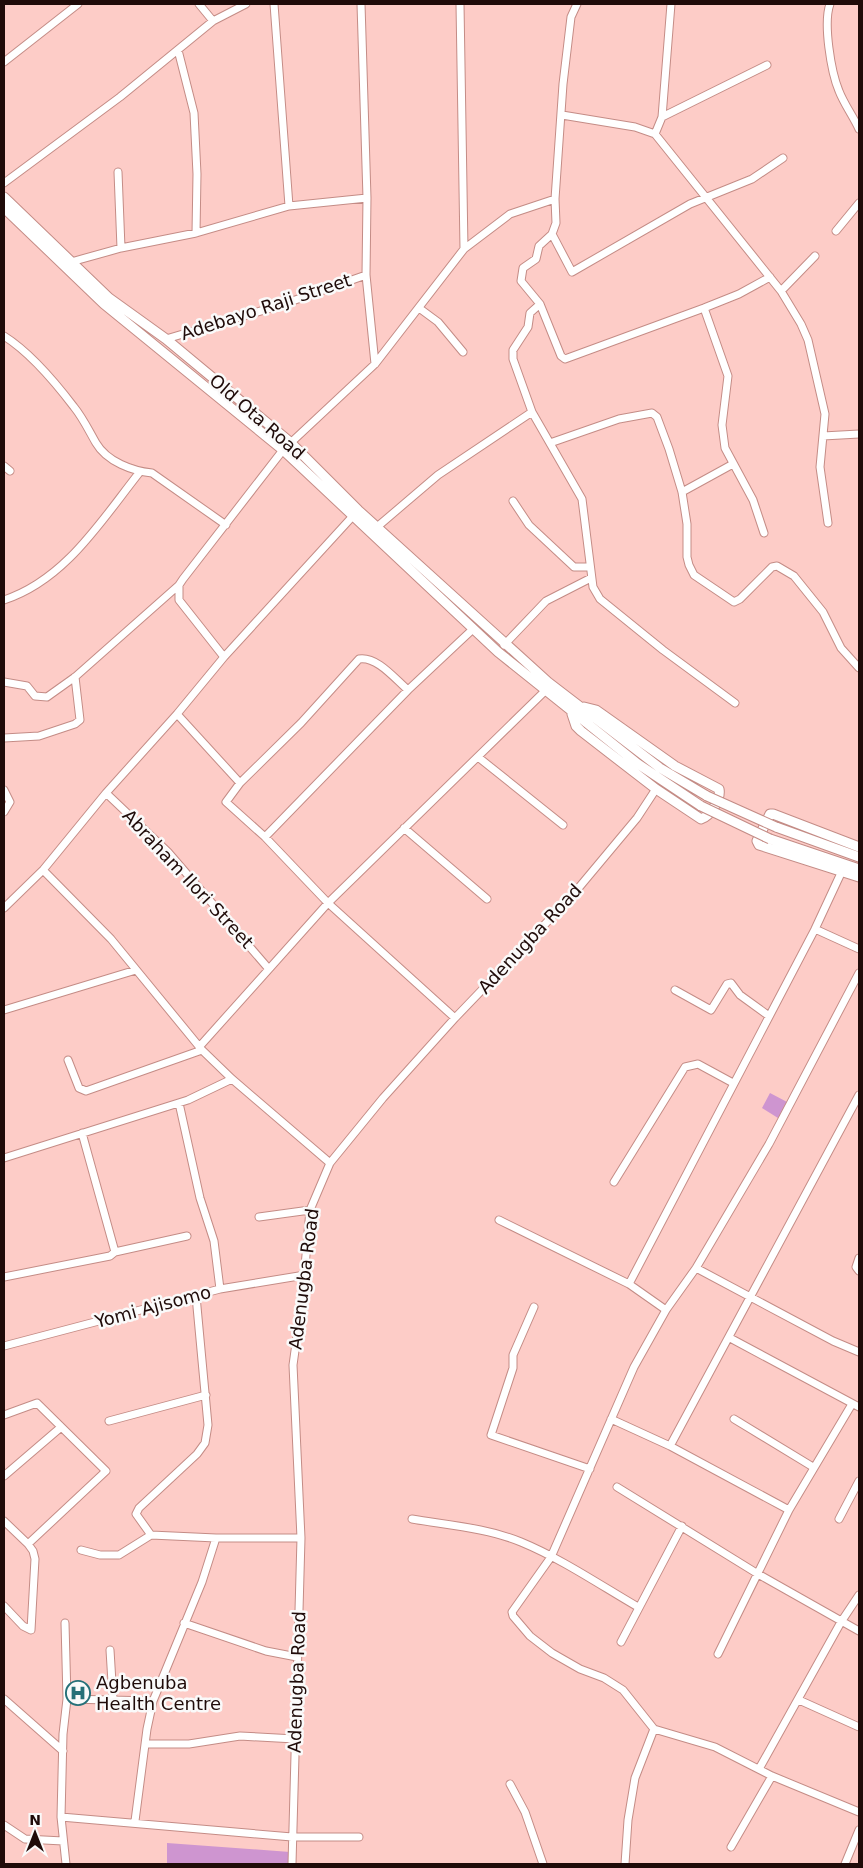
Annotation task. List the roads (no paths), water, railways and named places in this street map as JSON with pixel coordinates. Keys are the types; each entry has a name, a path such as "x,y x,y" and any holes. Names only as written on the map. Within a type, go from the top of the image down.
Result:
{"street":[{"path":"4,62 76,4"},
{"path":"199,4 214,21"},
{"path":"4,183 96,115 214,21 246,4"},
{"path":"274,4 289,206"},
{"path":"361,4 367,198 366,275 375,364"},
{"path":"460,4 464,248"},
{"path":"577,4 572,17 568,38 555,199 556,223 552,234 540,246 536,259 523,268 521,277 522,282 540,304 561,356 565,359 704,308 739,294 770,277"},
{"path":"655,134 662,117 671,4"},
{"path":"830,4 827,13 828,30 835,77 839,92 859,129"},
{"path":"178,50 194,113 197,174 196,233"},
{"path":"662,117 767,65"},
{"path":"562,115 635,127 655,134 781,291 801,324 808,340 825,414 820,467 828,523"},
{"path":"552,234 572,272 690,204 752,179 783,158"},
{"path":"118,172 121,248"},
{"name":"Old Ota Road","path":"4,197 70,262 119,306 166,339 290,442 501,648"},
{"path":"70,262 121,248 196,233 289,206 367,198"},
{"path":"4,682 27,686 34,696 47,697 75,677 179,586 283,450 375,364 420,308 464,248 510,214 555,199"},
{"path":"836,231 859,203"},
{"name":"Old Ota Road","path":"4,208 104,304 283,450 473,629 501,648"},
{"path":"781,291 815,256"},
{"name":"Adebayo Raji Street","path":"166,339 281,305 366,275"},
{"path":"540,304 530,313 528,327 513,350 513,359 532,412 582,499 591,578 600,599 663,650 735,703"},
{"path":"420,308 438,322 463,352"},
{"path":"704,308 728,376 722,425 725,448 753,500 764,533"},
{"path":"4,336 17,344 73,405 101,449 109,457 139,473 152,473 226,525"},
{"path":"377,527 438,476 532,412"},
{"path":"550,443 619,419 652,413 657,417 682,492 687,524 686,557 694,575 734,602 740,600 772,567 782,569 794,576 823,612 841,648 859,668"},
{"path":"824,436 859,434"},
{"path":"682,492 733,464"},
{"path":"4,466 10,471"},
{"path":"4,600 27,591 46,579 80,548 139,473"},
{"path":"513,501 529,525 574,567 590,567"},
{"path":"4,908 43,870 106,793 177,714 224,657 352,517"},
{"path":"501,648 546,600 591,578"},
{"path":"179,586 179,600 224,657"},
{"path":"265,837 408,690 473,629"},
{"path":"501,648 545,691 572,714 638,764 701,806 770,839 859,869"},
{"path":"501,648 583,707 660,768 707,796 776,827 859,857"},
{"path":"408,690 374,661 366,658 359,659 301,723 240,783 226,802 265,837 328,904 455,1018"},
{"path":"4,738 40,736 75,724 80,720 75,677"},
{"path":"68,1060 79,1088 86,1091 201,1048 255,986 268,968 328,904 545,691"},
{"path":"572,714 576,726 581,731 656,789 701,820 709,815 721,792 719,789 675,766 596,710 583,707"},
{"path":"177,714 240,783"},
{"path":"478,757 563,826"},
{"name":"Adenugba Road","path":"292,1864 301,1538 293,1365 310,1210 330,1163 383,1098 455,1018 571,897 637,818 656,789"},
{"path":"4,790 10,802 4,812"},
{"name":"Abraham Ilori Street","path":"106,793 168,852 268,968"},
{"path":"859,846 775,814 770,814 757,841 759,845 859,877"},
{"path":"404,828 487,899"},
{"path":"43,870 111,939 201,1048 232,1079 330,1163"},
{"path":"629,1284 815,929 842,871"},
{"path":"815,929 859,948"},
{"path":"4,1011 136,970"},
{"path":"859,973 769,1144 696,1268 666,1310 634,1367 551,1557 514,1609 513,1616 530,1636 552,1653 580,1669 604,1678 623,1690 654,1729 715,1747 772,1776 859,1812"},
{"path":"675,990 711,1010 727,984 731,983 740,995 769,1016"},
{"path":"614,1182 685,1067 698,1064 733,1083"},
{"path":"4,1158 179,1103 232,1079"},
{"path":"670,1446 730,1338 748,1297 859,1096"},
{"path":"179,1103 200,1198 214,1241 220,1289"},
{"path":"82,1134 115,1252"},
{"path":"259,1217 310,1210"},
{"path":"499,1220 629,1284 666,1310"},
{"path":"4,1277 110,1256 115,1252 187,1236"},
{"path":"859,1258 856,1267 859,1271"},
{"path":"696,1268 833,1341 859,1352"},
{"name":"Yomi Ajisomo","path":"4,1346 220,1289 304,1275"},
{"path":"151,1535 136,1514 139,1508 205,1444 208,1424 196,1296"},
{"path":"534,1307 513,1356 513,1368 491,1435 590,1469"},
{"path":"718,1654 789,1510 813,1467 856,1405 730,1338"},
{"path":"109,1421 206,1396"},
{"path":"4,1415 37,1403 60,1428 106,1471 28,1544"},
{"path":"734,1418 813,1467"},
{"path":"611,1419 670,1446 789,1510"},
{"path":"4,1476 60,1428"},
{"path":"839,1519 859,1481"},
{"path":"618,1487 758,1574 859,1631"},
{"path":"412,1519 498,1534 520,1542 551,1557 638,1607"},
{"path":"4,1521 34,1551 31,1630 23,1626 4,1606"},
{"path":"621,1642 682,1526"},
{"path":"82,1550 100,1555 119,1555 151,1535 216,1538 301,1538"},
{"path":"135,1821 153,1701 202,1582 216,1538"},
{"path":"759,1769 841,1622 859,1595"},
{"path":"65,1623 67,1700 61,1816 66,1864"},
{"path":"184,1623 266,1651 297,1657"},
{"path":"110,1650 113,1700"},
{"path":"4,1699 63,1750"},
{"path":"67,1700 153,1701"},
{"path":"799,1700 859,1727"},
{"path":"625,1864 628,1820 635,1778 654,1729"},
{"path":"146,1744 189,1744 240,1736 295,1738"},
{"path":"731,1847 772,1776"},
{"path":"510,1784 525,1812 543,1864"},
{"path":"61,1816 135,1821 140,1824 292,1837 359,1837"},
{"path":"4,1825 25,1839 63,1841"},
{"path":"845,1864 859,1830"}],"place":[{"name":"Agbenuba Health Centre","path":"78,1693"}]}
